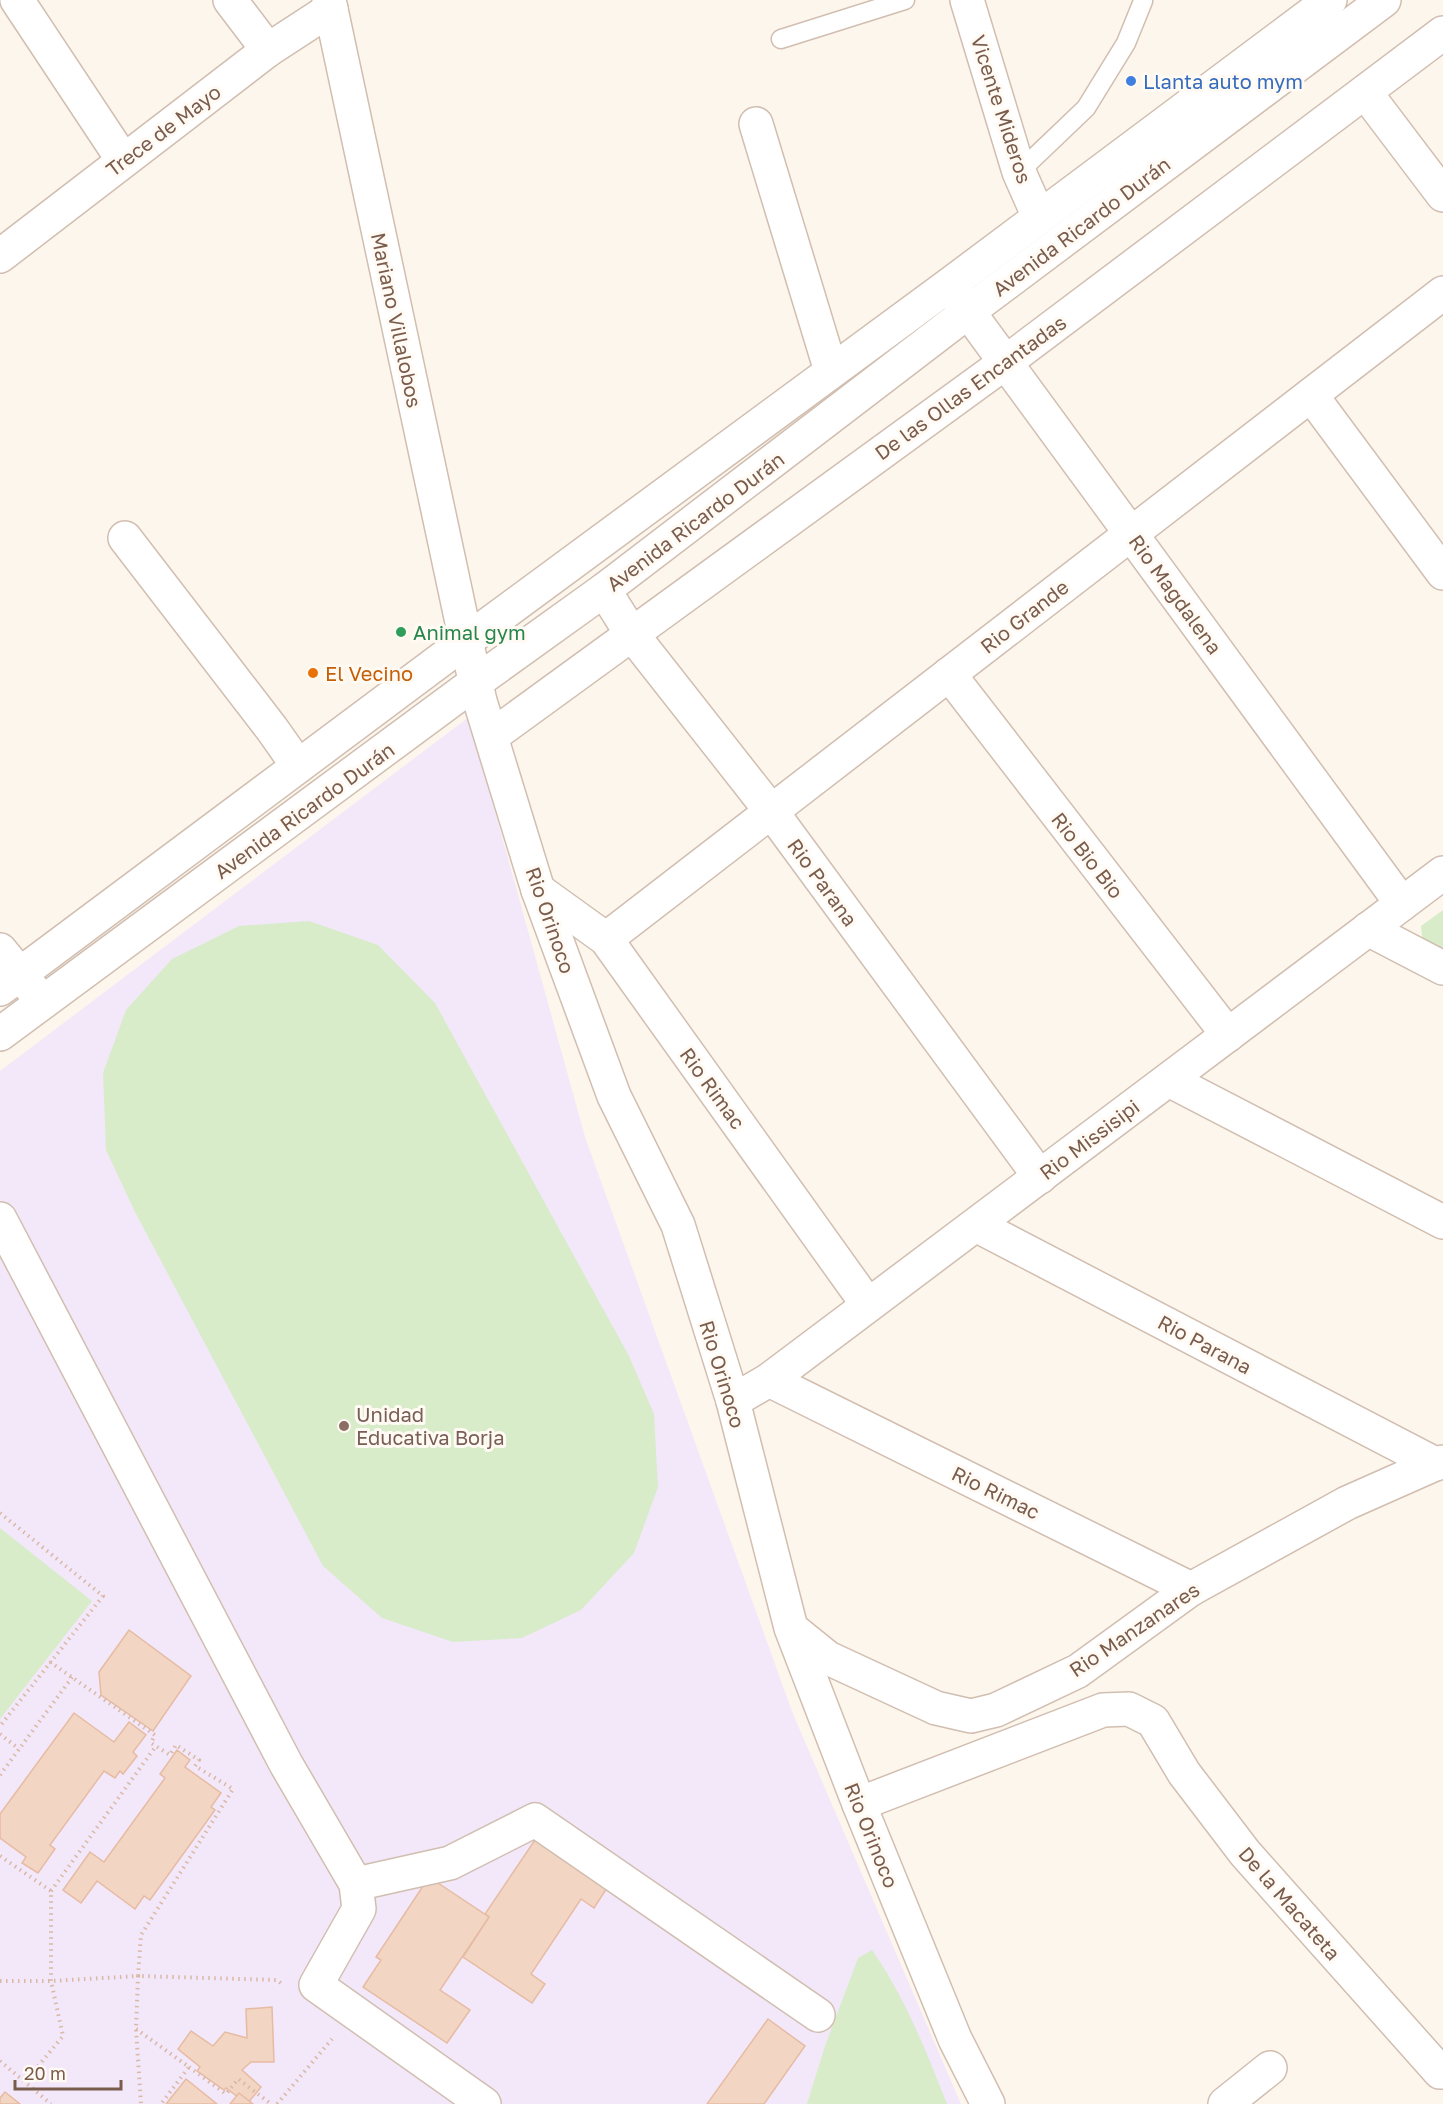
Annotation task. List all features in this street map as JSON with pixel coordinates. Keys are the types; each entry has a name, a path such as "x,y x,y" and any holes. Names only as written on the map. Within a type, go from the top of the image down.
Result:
{"street":[{"path":"17,0 123,160"},
{"path":"231,0 268,50"},
{"name":"Vicente Mideros","path":"967,0 1020,172 1039,217"},
{"name":"Avenida Ricardo Durán","path":"7,971 298,766 1330,0"},
{"name":"Avenida Ricardo Durán","path":"0,1034 476,682 604,591 969,311 1384,0"},
{"name":"Trece de Mayo","path":"0,256 123,160 330,5"},
{"name":"Mariano Villalobos","path":"330,5 465,641"},
{"name":"De las Ollas Encantadas","path":"492,736 1006,362 1443,33"},
{"path":"1365,92 1443,195"},
{"path":"756,124 831,371"},
{"name":"Rio Magdalena","path":"949,285 1402,904"},
{"name":"Rio Grande","path":"606,939 1443,294"},
{"path":"1311,395 1443,573"},
{"path":"125,538 298,766"},
{"name":"Rio Parana","path":"604,591 631,633 771,812 1040,1177"},
{"name":"Rio Orinoco","path":"465,641 538,890 614,1096 678,1226 732,1401 791,1628 859,1804 955,2039 988,2104"},
{"name":"Rio Bio Bio","path":"949,674 1228,1035"},
{"name":"Rio Missisipi","path":"732,1401 769,1380 1443,873"},
{"name":"Rio Rimac","path":"538,890 606,939 868,1305"},
{"path":"1368,930 1443,968"},
{"path":"7,971 43,1002"},
{"path":"1169,1080 1443,1222"},
{"name":"Rio Parana","path":"975,1225 1439,1463"},
{"path":"3,1231 286,1764 356,1884 359,1909 316,1985 484,2104"},
{"name":"Rio Rimac","path":"769,1380 1191,1589"},
{"name":"Rio Manzanares","path":"791,1628 828,1658 936,1708 971,1716 996,1710 1078,1671 1191,1589 1347,1503 1439,1463"},
{"name":"De la Macateta","path":"859,1804 1103,1710 1129,1709 1153,1720 1184,1773 1245,1853 1440,2072 1443,2072"},
{"path":"356,1884 450,1863 535,1820 818,2015"},
{"path":"1225,2104 1270,2068"}],"lane":[{"path":"781,39 905,0"},
{"path":"1020,172 1086,108 1126,43 1143,1"}],"path":[{"path":"0,1513 103,1596 0,1726"},
{"path":"50,1662 155,1735 151,1743 170,1755 176,1745 199,1760 195,1766 233,1790 141,1935 136,2030 141,2104"},
{"path":"0,1776 73,1676"},
{"path":"0,1734 19,1749"},
{"path":"25,2082 63,2036 51,1981 51,1891 156,1746"},
{"path":"0,1856 51,1891"},
{"path":"0,1982 138,1976 278,1980 286,1987"},
{"path":"136,2030 226,2094 238,2079 271,2104"},
{"path":"278,2104 333,2038"},
{"path":"0,2061 51,2104"},
{"path":"161,2104 189,2067"}],"shaded area":[{"name":"Unidad Educativa Borja","path":"469,717 585,1137 793,1714 961,2104 0,2104 0,1071"}],"green space":[{"path":"1443,910 1443,955 1423,945 1421,926"},
{"path":"309,921 378,945 435,1003 629,1356 654,1414 658,1487 634,1553 581,1610 522,1638 453,1642 382,1618 323,1566 135,1212 106,1150 103,1073 126,1010 172,959 239,926"},
{"path":"0,1528 92,1601 0,1719"},
{"path":"872,1950 905,2005 947,2104 807,2104 825,2046 858,1958"}],"building":[{"path":"129,1630 191,1676 153,1731 101,1695 99,1672"},
{"path":"74,1713 114,1742 129,1722 146,1735 133,1752 137,1756 123,1774 120,1771 115,1778 104,1771 50,1845 55,1849 38,1873 22,1863 26,1857 0,1838 0,1814"},
{"path":"177,1750 190,1760 185,1767 221,1793 211,1807 215,1810 150,1900 144,1896 135,1909 97,1881 81,1903 63,1890 90,1852 104,1862 165,1778 160,1774"},
{"path":"537,1837 609,1885 594,1908 581,1899 531,1974 545,1984 532,2003 463,1957 489,1917 485,1914"},
{"path":"429,1877 489,1917 440,1990 470,2010 447,2043 363,1987 381,1960 376,1957"},
{"path":"272,2007 274,2062 251,2062 242,2070 261,2087 247,2104 197,2071 200,2067 178,2049 191,2031 213,2046 225,2032 247,2038 246,2009"},
{"path":"768,2019 805,2046 764,2104 707,2104"},
{"path":"186,2079 217,2104 166,2104"},
{"path":"5,2092 20,2104 0,2104 0,2098"},
{"path":"239,2093 253,2104 230,2104"}],"place":[{"name":"Llanta auto mym","path":"1131,81"},
{"name":"Animal gym","path":"401,632"},
{"name":"El Vecino","path":"313,673"},
{"name":"Unidad Educativa Borja","path":"344,1426"}]}
